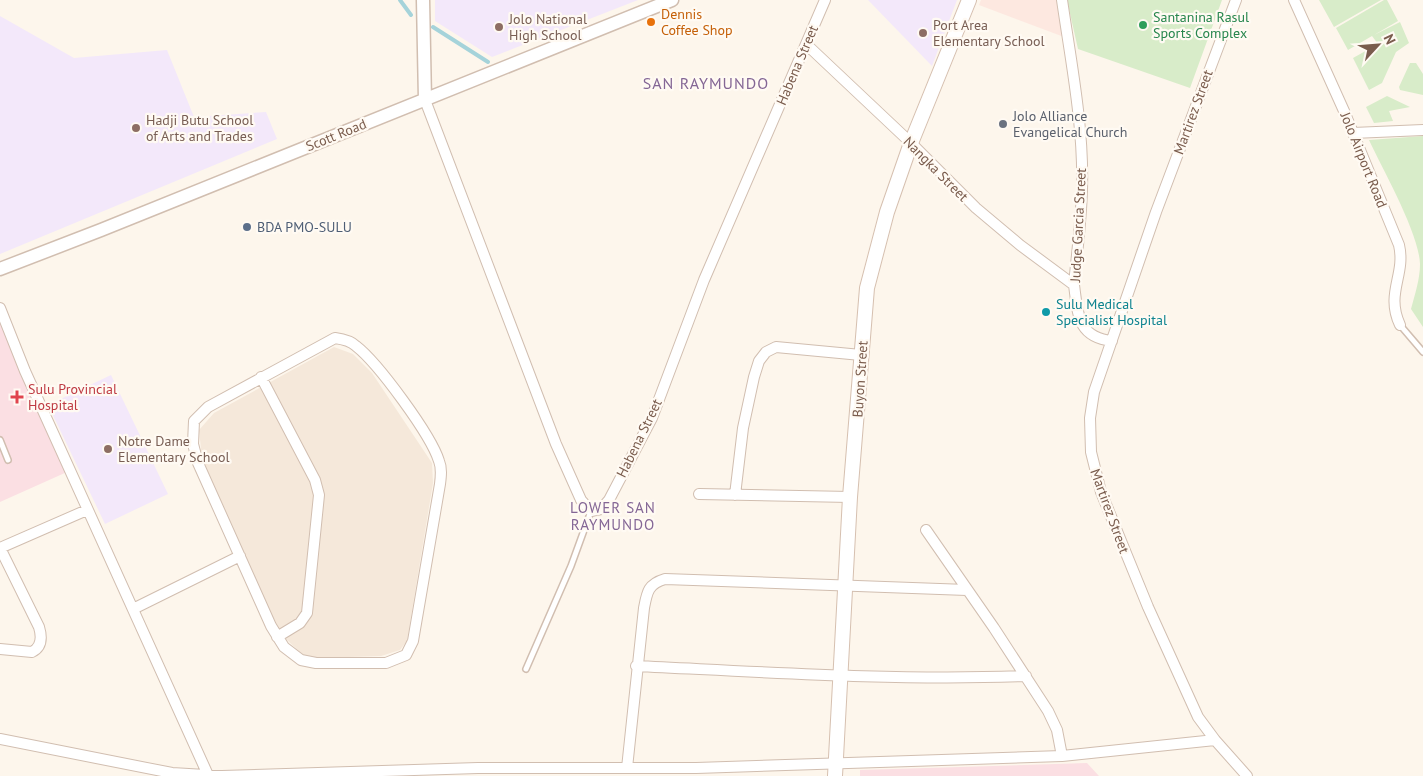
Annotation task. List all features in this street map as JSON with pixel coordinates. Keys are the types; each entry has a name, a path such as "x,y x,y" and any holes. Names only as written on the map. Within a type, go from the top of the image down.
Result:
{"main road":[{"name":"Buyon Street","path":"835,769 850,497 872,265 887,212 911,143 969,0"}],"street":[{"path":"423,0 425,100 556,444 580,500 591,511"},
{"name":"Scott Road","path":"0,268 672,0"},
{"name":"Habena Street","path":"591,511 601,508 609,500 652,418 704,280 825,0"},
{"name":"Judge Garcia Street","path":"1062,0 1079,123 1081,153 1082,189 1074,285 1079,316 1083,326 1094,336 1112,341"},
{"name":"Martirez Street","path":"1236,0 1159,203 1112,341 1091,408 1089,438 1094,470 1115,529 1148,608 1198,717 1215,740 1247,776"},
{"name":"Jolo Airport Road","path":"1294,0 1353,133 1400,250 1401,263 1393,301 1400,325"},
{"name":"Nangka Street","path":"806,44 911,143 976,208 1026,250 1074,285"},
{"path":"1353,133 1423,130"},
{"path":"0,308 25,371 208,775"},
{"path":"335,338 351,342 374,363 404,404 437,454 441,471 417,627 409,653 386,663 316,663 295,656 278,637 240,556 198,463 193,444 192,428 194,421 208,407 330,340 335,338"},
{"path":"735,495 743,428 754,377 758,361 766,352 776,347 862,356"},
{"path":"261,377 315,480 319,495 307,613 300,623 278,637"},
{"path":"699,494 850,497"},
{"path":"0,649 32,652 39,647 41,638 39,627 0,548 87,510"},
{"path":"926,530 1026,676 1057,730 1062,756"},
{"path":"133,609 240,556"},
{"path":"628,768 636,666 648,589 657,582 665,579 966,590"},
{"path":"636,666 840,674 1026,676"},
{"path":"0,739 172,772 208,775 542,772 628,768 835,769 1062,756 1215,740"}],"lane":[{"path":"1400,325 1423,352"},
{"path":"0,440 8,460"},
{"path":"526,669 571,566 591,511"}],"shaded area":[{"name":"Jolo National High School","path":"435,0 638,0 492,57 435,21"},
{"name":"Port Area Elementary School","path":"868,0 957,0 932,66"},
{"path":"981,0 1057,0 1064,37 979,5"},
{"name":"Hadji Butu School of Arts and Trades","path":"0,16 74,58 167,50 194,117 266,112 277,139 0,254"},
{"name":"Sulu Provincial Hospital","path":"0,323 67,472 0,502"},
{"path":"334,347 353,354 372,373 432,463 433,483 407,641 400,650 381,656 316,658 303,655 287,640 275,624 202,458 199,430 214,413"},
{"name":"Notre Dame Elementary School","path":"111,375 168,494 105,524 48,405"},
{"path":"1087,763 1099,776 860,776 860,770"}],"green space":[{"name":"Santanina Rasul Sports Complex","path":"1067,0 1222,0 1190,88 1078,49"},
{"path":"1319,0 1381,0 1334,27"},
{"path":"1387,0 1398,21 1374,35 1400,22 1409,43 1396,52 1382,83 1369,90 1353,58 1378,44 1372,36 1348,50 1336,28"},
{"path":"1410,63 1416,63 1423,74 1423,95 1400,90 1399,87"},
{"path":"1387,96 1410,107 1389,111 1393,121 1374,123 1366,107"},
{"path":"1423,136 1423,327 1411,309 1420,264 1414,236 1369,140"}],"waterway":[{"path":"400,0 411,15"},
{"path":"433,27 488,62"}],"place":[{"name":"Dennis Coffee Shop","path":"651,22"},
{"name":"Santanina Rasul Sports Complex","path":"1143,25"},
{"name":"Jolo National High School","path":"499,27"},
{"name":"Port Area Elementary School","path":"923,33"},
{"name":"Jolo Alliance Evangelical Church","path":"1003,124"},
{"name":"Hadji Butu School of Arts and Trades","path":"136,128"},
{"name":"BDA PMO-SULU","path":"247,227"},
{"name":"Sulu Medical Specialist Hospital","path":"1046,312"},
{"name":"Sulu Provincial Hospital","path":"17,397"},
{"name":"Notre Dame Elementary School","path":"108,449"}],"district":[{"name":"SAN RAYMUNDO","path":"706,83"},
{"name":"LOWER SAN RAYMUNDO","path":"613,516"}]}
